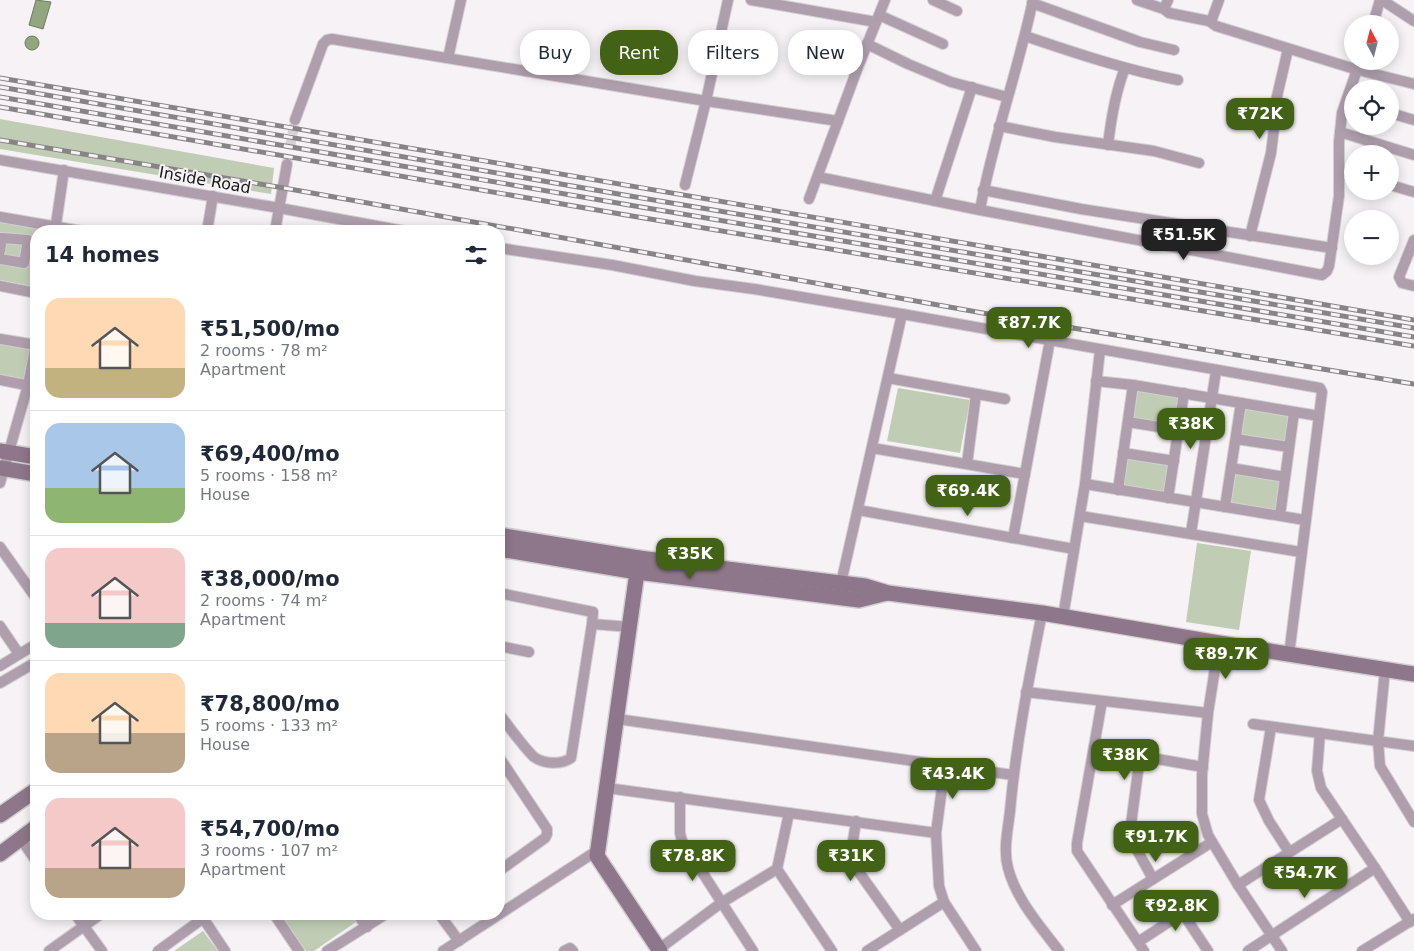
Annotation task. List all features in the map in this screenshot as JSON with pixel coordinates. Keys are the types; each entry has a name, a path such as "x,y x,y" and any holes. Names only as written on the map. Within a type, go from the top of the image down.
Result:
{"street":[{"path":"448,58 461,0"},
{"path":"684,185 706,101 728,0"},
{"path":"750,0 878,18 943,44"},
{"path":"809,199 867,44 886,0"},
{"path":"933,0 957,11"},
{"path":"1137,0 1166,4 1168,13 1209,21 1216,26 1288,49 1344,62"},
{"path":"1209,21 1212,19 1220,0"},
{"path":"1376,15 1381,0 1414,21"},
{"path":"980,210 983,190 1007,96 1025,36 1032,2 1140,42 1174,50"},
{"path":"1025,36 1125,68 1178,80"},
{"path":"294,120 323,44 327,40 332,39 838,121"},
{"path":"867,44 940,77 1007,96"},
{"path":"1250,236 1271,153 1275,120 1272,118 1288,49"},
{"path":"1108,146 1111,118 1120,80 1125,68"},
{"path":"1371,70 1414,84"},
{"path":"935,201 972,87"},
{"path":"1399,116 1414,120"},
{"path":"818,177 980,210 1320,274 1326,273 1328,269 1332,248 1339,196 1340,132 1344,118"},
{"path":"1000,126 1108,146 1154,151 1199,163"},
{"path":"1340,132 1414,155"},
{"name":"Inside Road","path":"0,160 371,225"},
{"path":"276,225 287,164"},
{"path":"56,225 64,170"},
{"path":"1340,170 1344,171"},
{"path":"1399,188 1414,192"},
{"path":"983,190 1081,209 1332,248"},
{"path":"208,225 213,196"},
{"path":"0,217 37,225"},
{"path":"0,251 2,238 28,240 24,263 0,259"},
{"path":"1414,240 1399,277 1402,282 1414,286"},
{"path":"505,249 902,314 1320,388 1322,392 1289,655"},
{"path":"0,286 30,292"},
{"path":"841,584 902,314"},
{"path":"0,339 30,344"},
{"path":"1013,538 1050,340"},
{"path":"1063,617 1085,484 1100,350"},
{"path":"1191,533 1216,370"},
{"path":"888,378 1006,399"},
{"path":"0,380 30,386"},
{"path":"1096,381 1134,385 1319,416"},
{"path":"1118,490 1134,385"},
{"path":"30,391 4,451 1,473 30,474"},
{"path":"967,464 976,394"},
{"path":"1168,498 1184,394"},
{"path":"1225,507 1241,403"},
{"path":"1280,516 1294,412"},
{"path":"1128,422 1178,430"},
{"path":"1236,439 1289,447"},
{"path":"872,448 1025,474"},
{"path":"4,451 30,456"},
{"path":"1124,453 1174,461"},
{"path":"1231,468 1285,477"},
{"path":"1085,484 1305,520"},
{"path":"858,510 1074,549"},
{"path":"1080,516 1301,552"},
{"path":"505,536 638,565 859,600 888,593"},
{"path":"0,547 30,590"},
{"path":"505,550 638,565 865,586 888,593 1042,612 1219,644 1414,674"},
{"path":"638,565 597,856 660,950 721,903 777,869"},
{"path":"505,594 593,612 571,758 565,762 558,763 534,757 505,721"},
{"path":"1042,612 1026,692 1013,775 1006,855 1014,885 1030,913 1060,951"},
{"path":"592,624 630,627"},
{"path":"0,626 19,654"},
{"path":"1219,644 1208,713 1203,768 1202,814 1212,842 1282,951"},
{"path":"505,647 529,652"},
{"path":"0,666 30,648"},
{"path":"0,684 30,666"},
{"path":"1384,670 1378,742 1380,766 1414,822"},
{"path":"1026,692 1208,713"},
{"path":"1102,701 1076,847 1078,855 1141,947 1178,916 1183,915 1208,951"},
{"path":"617,719 1013,775"},
{"path":"1253,724 1414,746"},
{"path":"1271,727 1259,800 1268,820 1289,852"},
{"path":"1320,733 1318,783 1412,920 1362,951"},
{"path":"1153,879 1136,848 1130,832 1140,756 1203,768"},
{"path":"505,765 547,829 545,838 505,867"},
{"path":"945,765 936,832 939,886 944,902 976,951"},
{"path":"607,788 936,832"},
{"path":"0,815 30,794"},
{"path":"680,797 680,833 682,841 754,951"},
{"path":"789,812 777,869 832,951"},
{"path":"1238,885 1342,819"},
{"path":"856,821 851,854 852,861 900,930"},
{"path":"0,854 30,832"},
{"path":"20,839 30,853"},
{"path":"1112,905 1212,842"},
{"path":"505,910 598,850"},
{"path":"1248,951 1376,868"},
{"path":"867,951 944,902"},
{"path":"80,920 102,951"},
{"path":"49,951 92,920"},
{"path":"158,951 201,920"},
{"path":"208,920 225,951"},
{"path":"278,920 299,951"},
{"path":"361,920 366,927"},
{"path":"327,951 377,920"},
{"path":"443,920 458,941"},
{"path":"442,951 490,920"},
{"path":"564,951 570,948 573,951"}],"shaded area":[{"path":"36,0 51,2 43,29 29,25"},
{"path":"29,36 35,36 39,43 35,50 29,50 25,46 25,40"},
{"path":"0,119 274,168 271,194 0,149"},
{"path":"0,220 30,225 30,286 0,280"},
{"path":"0,343 30,349 25,382 0,378"},
{"path":"898,388 970,400 960,453 887,441"},
{"path":"1136,389 1180,396 1176,426 1131,419"},
{"path":"1246,407 1291,415 1286,444 1241,437"},
{"path":"1126,456 1170,463 1166,493 1121,486"},
{"path":"1236,473 1280,480 1275,510 1231,503"},
{"path":"1197,543 1251,551 1239,630 1186,622"},
{"path":"284,920 354,920 356,922 314,951 306,951"},
{"path":"203,931 218,951 174,951"}],"tunnel":[{"path":"287,164 295,120"}],"railway":[{"path":"0,78 1414,320"},
{"path":"0,87 630,196 1414,328"},
{"path":"0,97 1414,337"},
{"path":"0,107 626,215 1414,346"},
{"path":"0,140 491,225"},
{"path":"505,228 994,315 1414,384"}]}
